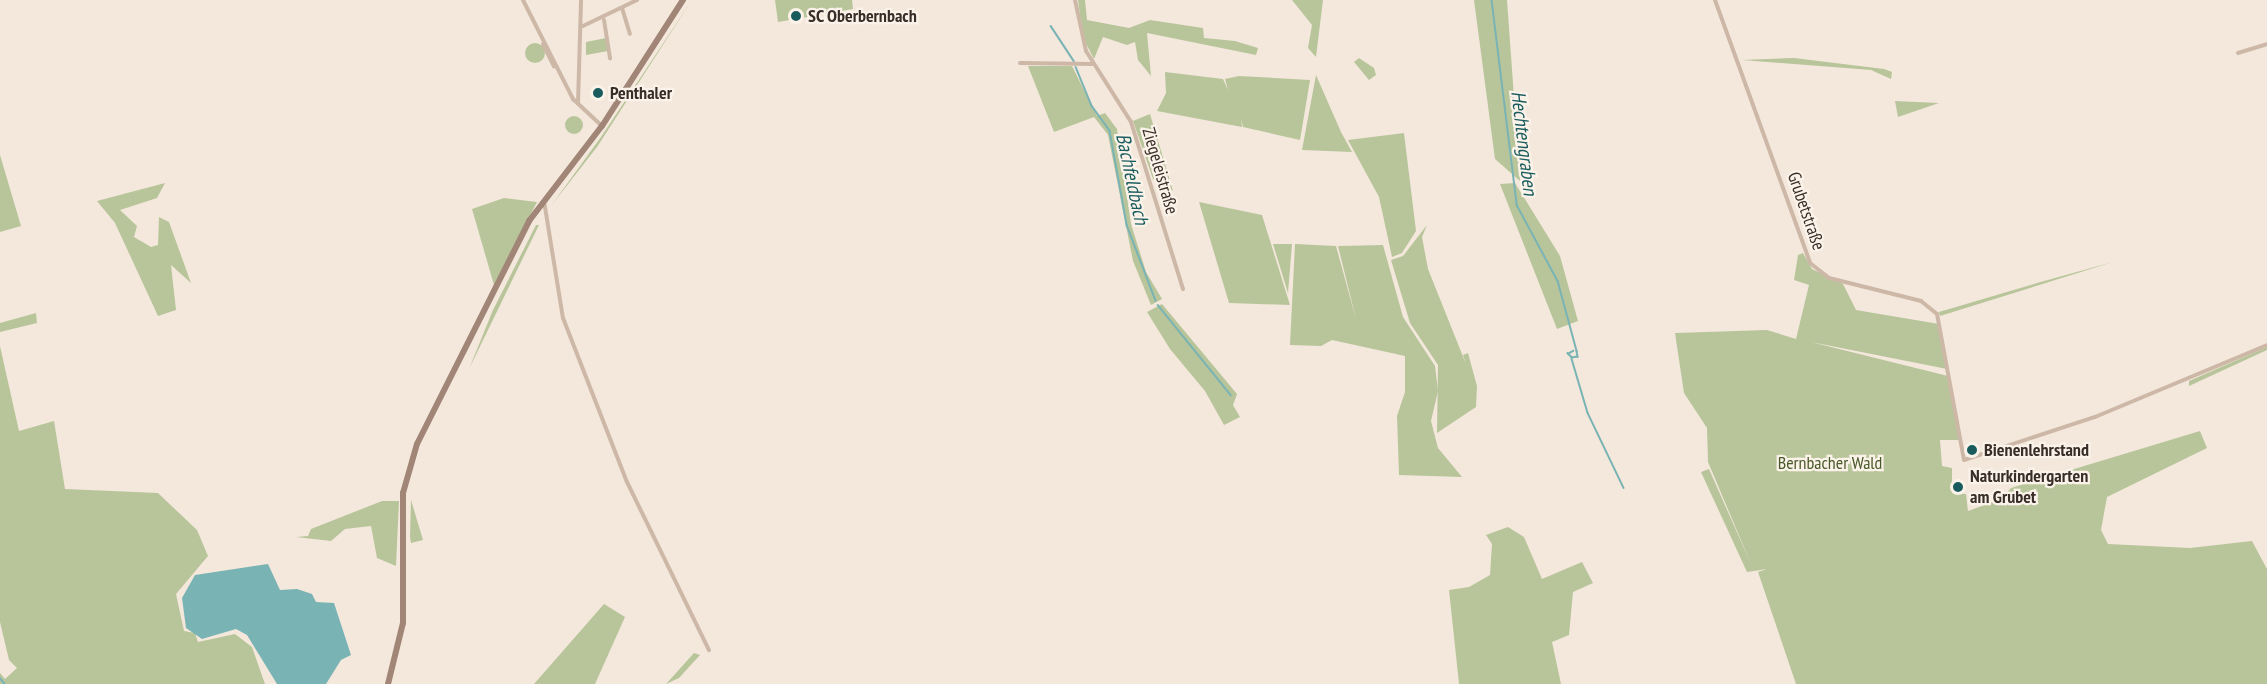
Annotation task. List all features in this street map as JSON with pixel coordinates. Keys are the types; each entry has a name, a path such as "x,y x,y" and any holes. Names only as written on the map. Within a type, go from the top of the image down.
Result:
{"main road":[{"path":"388,684 403,623 401,516 414,454 543,200 600,128 683,0"}],"street":[{"path":"523,0 555,67 578,104 600,128"},
{"path":"578,104 583,26 581,0"},
{"path":"583,26 604,20 637,0"},
{"name":"Ziegeleistraße","path":"1075,0 1081,38 1093,64 1131,122 1183,289"},
{"name":"Grubetstraße","path":"1715,0 1810,263 1829,278 1909,297 1935,312 1945,336 1957,423 1965,460 2001,450 2267,345"},
{"path":"622,8 630,34"},
{"path":"604,20 610,59"},
{"path":"2238,54 2267,44"},
{"path":"1020,63 1093,64"},
{"path":"543,200 563,318 627,482 709,651"}],"green space":[{"path":"692,0 597,147 551,206 601,137"},
{"name":"SC Oberbernbach","path":"775,0 852,0 853,9 778,22"},
{"path":"1078,0 1085,0 1087,20 1129,28 1150,20 1203,28 1204,38 1235,41 1258,48 1256,55 1147,33 1151,76 1138,60 1135,42 1127,45 1103,37 1094,59 1083,38"},
{"path":"1292,0 1323,0 1316,57 1308,48 1312,25"},
{"path":"1474,0 1507,0 1520,181 1495,159"},
{"path":"606,38 608,51 586,55 586,42"},
{"path":"535,43 542,46 545,53 542,60 535,63 528,60 525,53 528,46"},
{"path":"1359,58 1374,68 1376,75 1369,80 1354,62"},
{"path":"1794,58 1884,69 1892,72 1891,79 1871,70 1742,60"},
{"path":"1028,66 1072,66 1097,116 1105,113 1117,129 1131,224 1146,272 1162,299 1151,305 1133,261 1108,135 1094,117 1054,132"},
{"path":"1165,72 1223,79 1228,90 1225,79 1239,76 1310,80 1300,140 1243,127 1241,119 1242,127 1157,111 1166,93"},
{"path":"1316,75 1341,132 1352,152 1302,150"},
{"path":"1895,101 1939,103 1898,117"},
{"path":"1150,114 1173,191 1153,179 1133,121"},
{"path":"574,116 580,119 583,125 580,131 574,134 568,131 565,125 568,119"},
{"path":"1404,133 1416,231 1402,253 1392,257 1379,197 1348,140"},
{"path":"0,155 21,226 0,232"},
{"path":"165,183 157,198 120,210 137,226 134,237 151,247 158,245 159,217 169,222 191,283 171,265 176,310 158,316 115,223 97,201"},
{"path":"1515,183 1560,256 1578,321 1557,329 1500,184"},
{"path":"504,198 537,202 494,285 472,209"},
{"path":"1199,202 1262,215 1290,305 1229,303"},
{"path":"536,225 539,225 469,369 493,310"},
{"path":"1427,225 1422,237 1428,269 1466,364 1463,355 1468,353 1477,386 1476,407 1437,433 1438,365 1410,323 1391,260 1403,256"},
{"path":"1273,244 1292,244 1288,293"},
{"path":"1295,244 1336,246 1356,319 1338,246 1383,245 1403,317 1435,366 1438,391 1431,421 1438,448 1462,477 1399,475 1397,416 1405,392 1405,356 1332,340 1321,346 1290,345"},
{"name":"Bernbacher Wald","path":"1803,253 1812,269 1843,284 1856,310 1939,324 1947,369 1811,342 1948,376 1959,440 1940,440 1942,466 1952,468 1952,493 1966,494 1968,511 2001,499 2011,488 2200,431 2207,448 2107,497 2101,530 2108,544 2190,548 2252,541 2267,569 2267,684 1796,684 1758,572 1767,569 1747,572 1701,472 1709,469 1751,564 1708,462 1707,428 1684,393 1675,333 1767,330 1796,339 1809,285 1794,280 1798,255"},
{"path":"2113,262 1940,316 1939,312"},
{"path":"1162,304 1237,394 1233,405 1240,417 1224,425 1205,391 1170,349 1147,312"},
{"path":"36,313 37,323 0,332 0,323"},
{"path":"0,346 19,431 54,421 65,489 158,493 197,530 208,556 176,594 184,631 195,633 198,642 235,634 252,647 265,684 0,684 0,673 5,679 17,668 9,660 0,622"},
{"path":"2267,347 2267,350 2189,386 2189,381"},
{"path":"411,500 423,540 411,543 410,537"},
{"path":"382,501 399,501 396,566 377,558 371,526 345,529 331,541 296,537 308,536 311,529"},
{"path":"1508,527 1524,537 1542,579 1582,562 1593,583 1573,592 1569,635 1552,642 1561,684 1459,684 1449,590 1469,587 1490,575 1492,544 1486,535"},
{"path":"604,604 625,617 595,684 534,684"},
{"path":"694,653 700,655 679,678 666,684"}],"water":[{"path":"268,564 280,590 297,589 312,594 316,602 334,603 351,655 341,660 326,684 277,684 247,635 236,629 202,639 186,628 182,598 195,575"}],"waterway":[{"name":"Hechtengraben","path":"1492,0 1517,205 1558,281 1577,351 1578,357 1572,358"},
{"name":"Bachfeldbach","path":"1051,26 1074,61"},
{"name":"Bachfeldbach","path":"1076,67 1092,106 1110,131 1127,225 1156,301"},
{"name":"Bachfeldbach","path":"1158,305 1231,395"},
{"name":"Hechtengraben","path":"1572,358 1568,354 1573,351"},
{"path":"1572,359 1588,413 1624,488"},
{"path":"0,678 5,684"}],"place":[{"name":"SC Oberbernbach","path":"796,16"},
{"name":"Penthaler","path":"598,93"},
{"name":"Bienenlehrstand","path":"1972,450"},
{"name":"Naturkindergarten am Grubet","path":"1958,487"}]}
